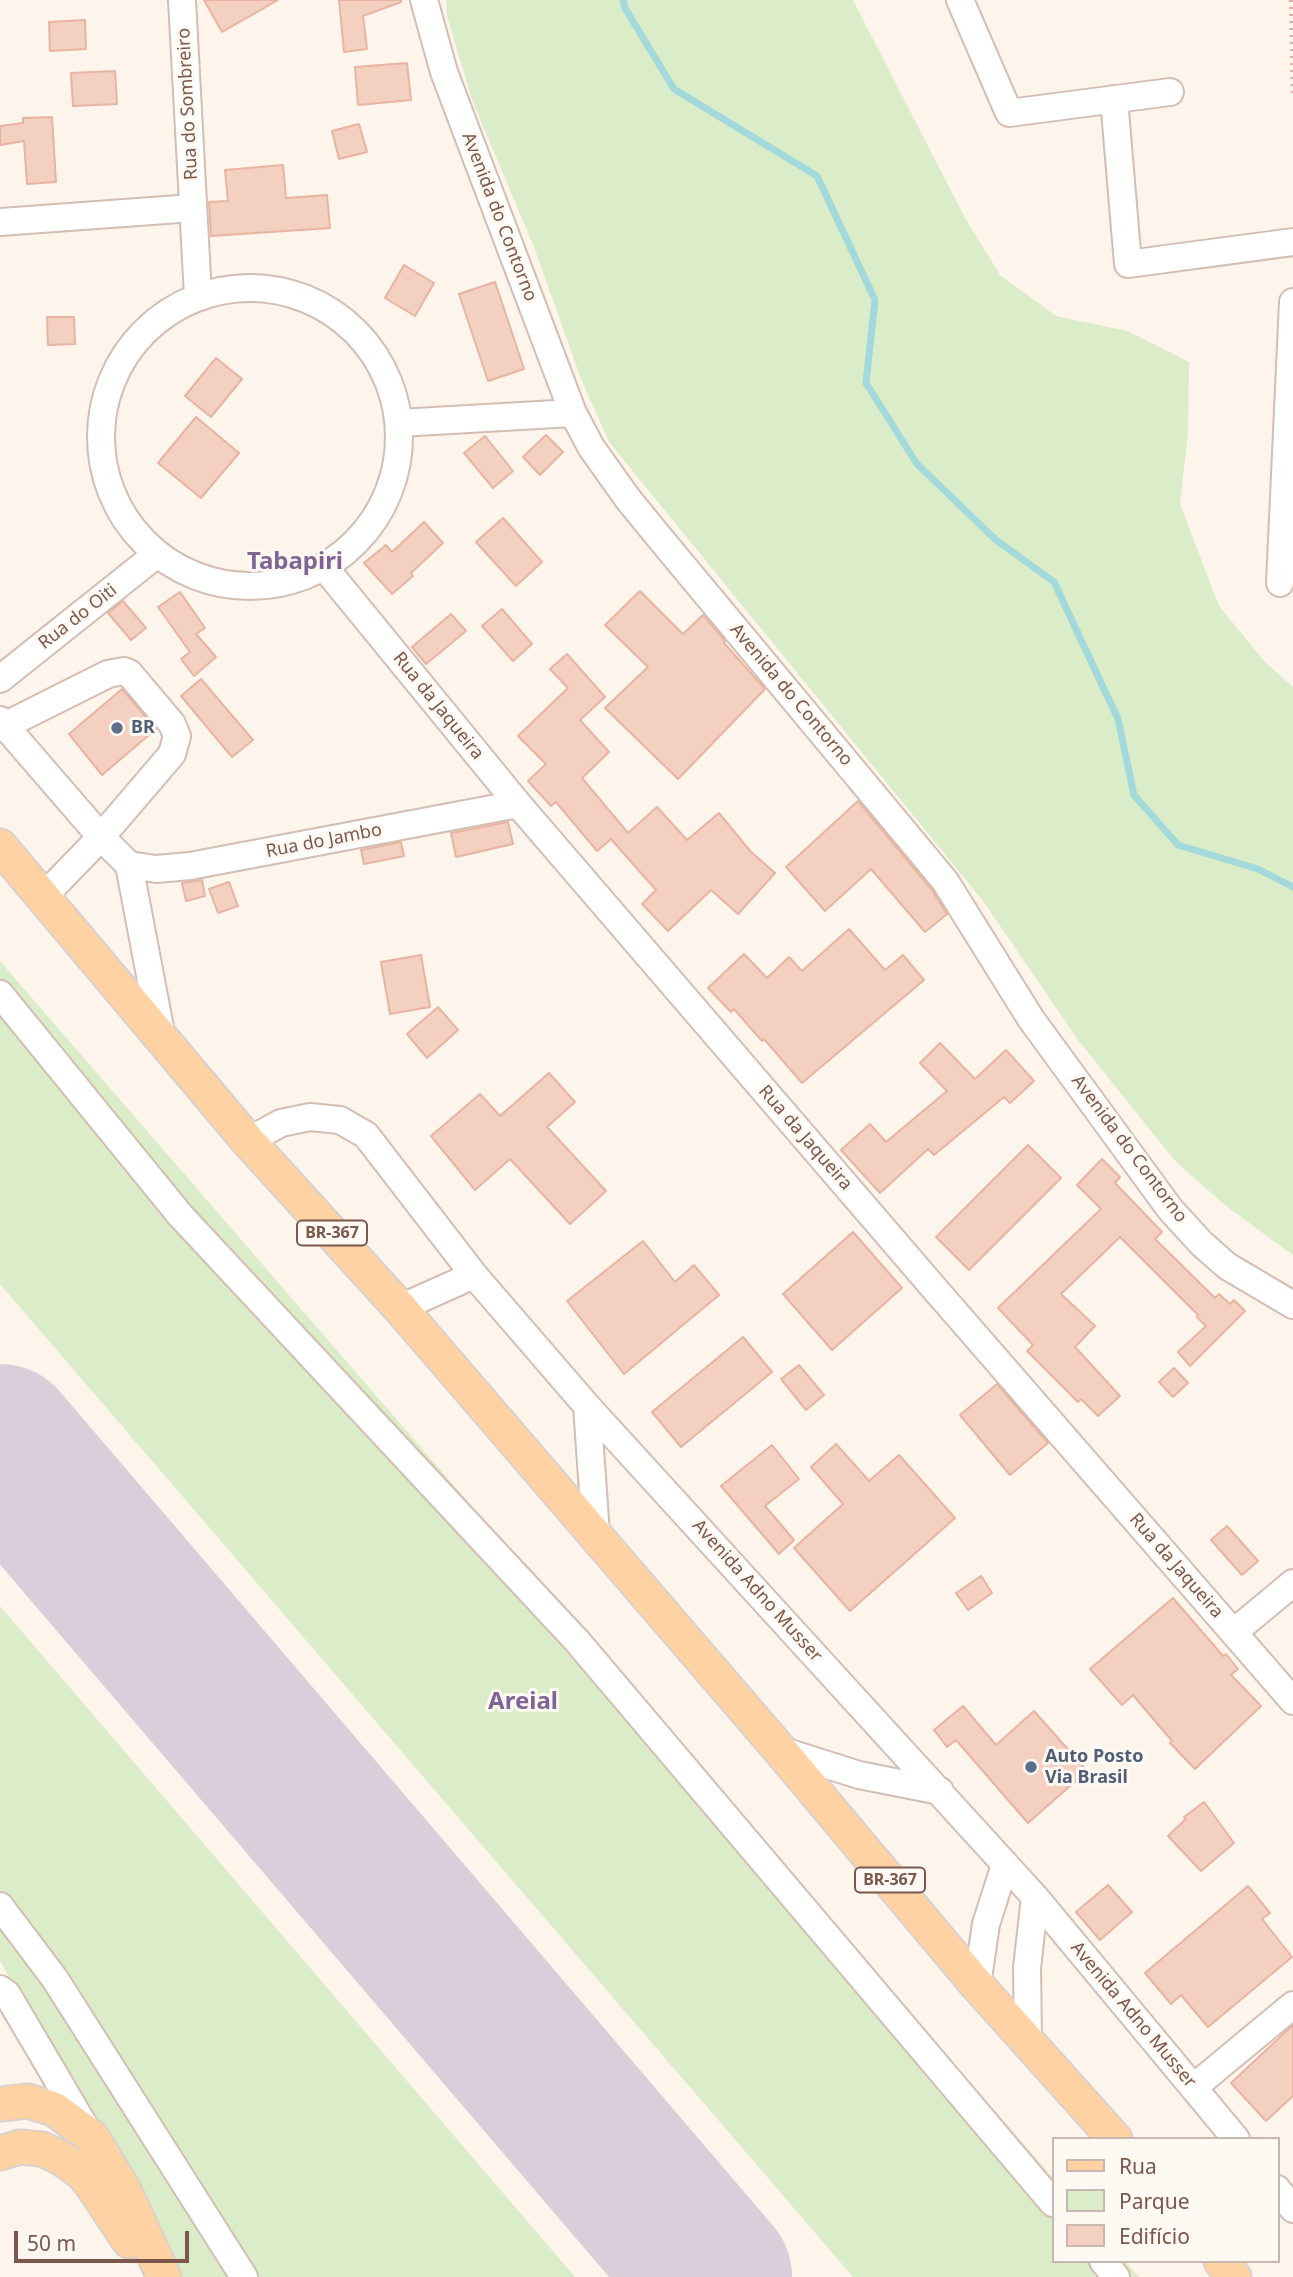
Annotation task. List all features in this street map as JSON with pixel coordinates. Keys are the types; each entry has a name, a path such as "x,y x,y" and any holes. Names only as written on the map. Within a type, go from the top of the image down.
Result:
{"main road":[{"name":"BR-367","path":"0,846 248,1141 400,1308 780,1749 977,1985 1113,2137"},
{"path":"0,2104 28,2101 54,2109 92,2137 124,2190 163,2277"},
{"path":"0,2153 20,2147 42,2149 81,2172 152,2277"},
{"path":"1223,2263 1234,2277"}],"street":[{"name":"Rua do Sombreiro","path":"182,0 198,296"},
{"name":"Avenida do Contorno","path":"424,0 444,72 573,413 591,447 628,499 945,881 1031,1018 1170,1209 1201,1243 1227,1266 1293,1305"},
{"path":"960,0 1009,113 1170,92"},
{"path":"1114,99 1128,264 1293,242"},
{"path":"0,222 193,208"},
{"path":"242,287 288,292 330,310 364,340 388,379 399,424 397,466 384,507 358,541 325,568 284,584 239,587 196,577 157,554 122,515 103,466 102,413 119,363 152,322 198,296 242,287"},
{"path":"1280,583 1293,302"},
{"path":"399,424 573,413"},
{"name":"Rua do Oiti","path":"0,679 157,554"},
{"name":"Rua da Jaqueira","path":"325,568 518,804 1293,1701"},
{"path":"43,897 101,837 172,754 176,744 177,736 172,723 129,673 117,671 108,674 1,724 101,837 129,865 162,1038"},
{"name":"Rua do Jambo","path":"129,865 156,869 190,866 518,804"},
{"path":"0,994 180,1215 577,1641 1052,2202"},
{"name":"Avenida Adno Musser","path":"248,1141 281,1123 310,1117 341,1120 366,1135 474,1275 587,1406 1035,1897 1234,2137"},
{"path":"400,1308 474,1275"},
{"path":"587,1406 596,1534"},
{"path":"1234,1632 1293,1583"},
{"path":"780,1749 859,1775 940,1791"},
{"path":"977,1985 986,1924 1005,1865"},
{"path":"1028,2039 1027,1968 1035,1897"},
{"path":"0,1906 55,1979 244,2277"},
{"path":"0,1989 7,1994 92,2137"},
{"path":"1194,2087 1293,2005"},
{"path":"1279,2191 1293,2208"},
{"path":"1105,2263 1116,2277"}],"path":[{"path":"1291,0 1293,93"}],"green space":[{"path":"446,0 853,0 964,216 1000,275 1056,316 1127,331 1189,362 1188,434 1180,504 1219,606 1265,662 1293,687 1293,1255 1226,1206 1175,1161 1078,1040 983,901 609,442 581,379 534,247 472,100 447,16"},
{"path":"0,961 1052,2177 1052,2263 1127,2263 1139,2277 853,2277 0,1284"},
{"path":"0,1606 575,2277 178,2277 0,1961"}],"building":[{"path":"204,0 278,0 222,32"},
{"path":"339,0 401,2 363,16 367,49 344,52"},
{"path":"85,20 86,49 50,51 49,22"},
{"path":"407,63 411,100 358,105 355,67"},
{"path":"115,71 117,104 73,106 71,73"},
{"path":"52,117 56,182 27,184 24,141 0,145 0,126 23,123 23,118"},
{"path":"359,124 367,152 339,159 332,131"},
{"path":"283,165 286,198 327,195 330,228 211,236 209,202 228,201 225,170"},
{"path":"404,265 434,283 415,316 385,298"},
{"path":"495,282 524,369 488,381 459,294"},
{"path":"47,317 74,317 75,344 48,345"},
{"path":"216,358 242,379 211,417 185,396"},
{"path":"196,417 239,453 201,498 158,463"},
{"path":"546,435 563,452 540,475 523,457"},
{"path":"485,436 513,471 493,488 464,453"},
{"path":"503,518 542,562 516,586 476,542"},
{"path":"424,522 443,543 411,573 413,576 392,594 364,563 386,545 392,552"},
{"path":"640,591 683,634 703,615 765,689 678,779 605,708 648,667 605,625"},
{"path":"180,592 205,628 196,634 216,657 194,676 181,659 190,652 158,607"},
{"path":"123,601 146,628 131,640 108,613"},
{"path":"502,609 532,644 513,661 482,626"},
{"path":"451,614 466,631 426,664 412,647"},
{"path":"567,654 605,697 580,720 609,752 582,778 628,833 657,807 687,840 719,813 751,852 775,873 738,914 711,890 668,931 642,904 656,890 611,839 597,851 556,802 551,806 528,781 546,764 518,736 568,688 550,669"},
{"path":"201,679 253,740 232,757 181,696"},
{"name":"BR","path":"122,689 156,729 102,775 69,734"},
{"path":"858,801 932,890 947,914 925,932 871,869 825,911 786,867"},
{"path":"508,822 513,844 456,857 451,833"},
{"path":"401,842 404,856 364,864 361,850"},
{"path":"202,880 205,896 186,901 182,883"},
{"path":"229,882 238,906 218,913 209,889"},
{"path":"849,929 885,970 903,955 924,980 802,1083 764,1039 762,1041 734,1009 731,1012 708,988 744,954 767,978 789,957 802,971"},
{"path":"421,955 430,1007 390,1014 381,962"},
{"path":"438,1007 458,1030 427,1058 407,1034"},
{"path":"940,1043 975,1079 1006,1050 1034,1081 1010,1103 1004,1097 934,1155 928,1149 880,1193 841,1150 870,1124 886,1142 947,1091 920,1063"},
{"path":"549,1073 575,1102 547,1127 606,1191 570,1224 510,1159 475,1190 431,1136 480,1094 500,1116"},
{"path":"1028,1145 1061,1178 969,1270 936,1237"},
{"path":"1102,1159 1120,1177 1115,1183 1162,1232 1155,1239 1215,1298 1219,1294 1230,1304 1234,1300 1245,1311 1190,1366 1178,1352 1206,1326 1120,1237 1061,1294 1095,1326 1075,1347 1120,1396 1098,1416 1081,1399 1078,1402 1027,1351 1033,1345 998,1308 1101,1209 1077,1185"},
{"path":"853,1232 902,1288 832,1350 783,1294"},
{"path":"643,1241 675,1282 694,1265 719,1295 624,1374 567,1301"},
{"path":"743,1337 772,1372 681,1447 652,1412"},
{"path":"799,1365 824,1395 806,1410 781,1379"},
{"path":"1174,1368 1188,1383 1173,1397 1159,1382"},
{"path":"997,1384 1048,1443 1010,1475 960,1415"},
{"path":"836,1444 869,1481 899,1455 955,1518 850,1611 794,1548 843,1504 811,1467"},
{"path":"772,1445 799,1479 765,1506 794,1540 779,1554 721,1486"},
{"path":"1227,1526 1258,1561 1242,1575 1211,1540"},
{"path":"981,1576 992,1593 968,1610 956,1593"},
{"path":"1173,1598 1223,1656 1226,1654 1238,1669 1231,1675 1261,1706 1195,1769 1170,1743 1172,1741 1133,1695 1122,1705 1090,1669"},
{"name":"Auto Posto Via Brasil","path":"963,1706 996,1745 1034,1711 1087,1771 1028,1823 956,1740 947,1747 934,1730"},
{"path":"1204,1802 1234,1843 1201,1871 1168,1836 1186,1819 1184,1817"},
{"path":"1108,1885 1132,1912 1100,1940 1076,1912"},
{"path":"1248,1886 1270,1913 1262,1919 1292,1957 1208,2027 1181,1995 1171,2004 1145,1973"},
{"path":"1293,2025 1293,2096 1266,2121 1231,2083"}],"waterway":[{"path":"623,0 625,8 674,89 817,176 875,300 866,383 917,464 996,540 1054,582 1118,719 1134,795 1178,845 1258,869 1293,887"}],"runway":[{"path":"0,1443 713,2277"}],"place":[{"name":"BR","path":"117,728"},
{"name":"Auto Posto Via Brasil","path":"1031,1767"}],"district":[{"name":"Tabapiri","path":"295,562"},
{"name":"Areial","path":"523,1702"}]}
